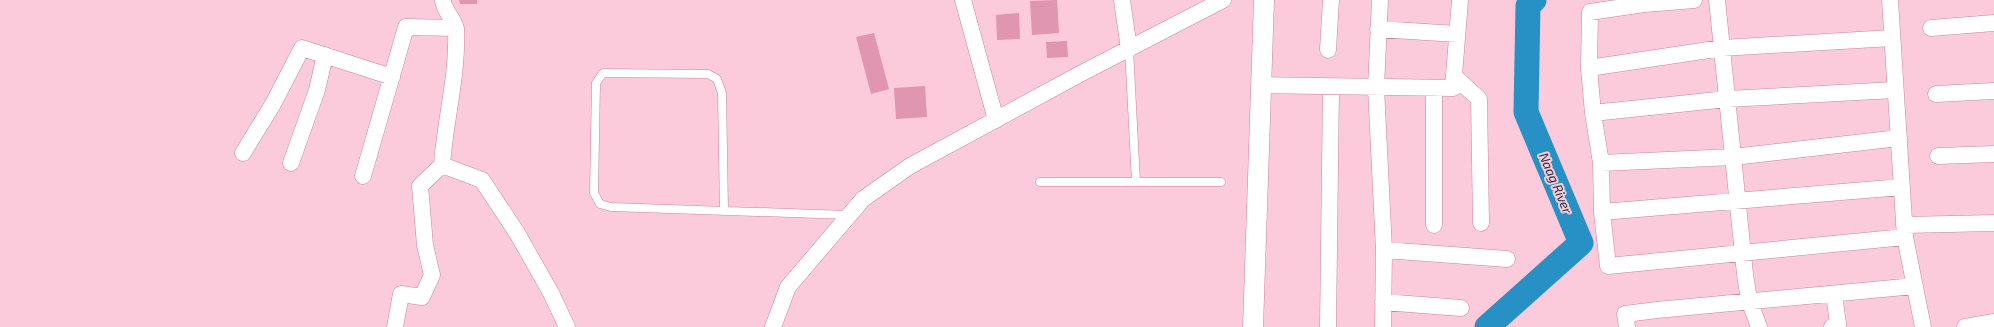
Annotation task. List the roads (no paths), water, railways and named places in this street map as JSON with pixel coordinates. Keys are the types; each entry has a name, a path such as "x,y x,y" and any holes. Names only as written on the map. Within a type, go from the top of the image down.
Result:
{"street":[{"path":"395,327 401,294 422,297 432,275 425,245 420,186 442,165 453,81 456,28 443,5 443,0"},
{"path":"963,0 996,120"},
{"path":"1122,0 1129,49"},
{"path":"773,327 788,288 863,199 910,166 1223,0"},
{"path":"1253,327 1264,0"},
{"path":"1328,50 1331,0"},
{"path":"1380,0 1376,88 1384,250 1383,327"},
{"path":"1261,85 1376,88 1453,88 1460,0"},
{"path":"1694,0 1644,4 1590,12 1589,68 1593,113 1601,163 1602,212 1608,266 1743,253 1905,231 1994,223"},
{"path":"1716,0 1749,300 1759,327"},
{"path":"1890,0 1905,231 1923,327"},
{"path":"1931,28 1994,23"},
{"path":"363,176 406,27 456,28"},
{"path":"1378,29 1457,34"},
{"path":"1589,68 1722,48 1892,38"},
{"path":"243,153 273,104 302,48 392,77"},
{"path":"291,163 317,90 325,55"},
{"path":"1454,76 1479,100 1481,223"},
{"path":"1328,327 1331,87"},
{"path":"1434,88 1434,225"},
{"path":"1593,113 1727,99 1896,90"},
{"path":"1936,94 1994,91"},
{"path":"1601,163 1733,157 1899,138"},
{"path":"1938,156 1994,154"},
{"path":"442,165 482,180 517,233 551,293 566,327"},
{"path":"1602,212 1902,187"},
{"path":"1384,250 1507,259"},
{"path":"1627,327 1625,314 1749,300 1915,286"},
{"path":"1832,327 1838,324 1834,294"},
{"path":"1383,302 1461,308"},
{"path":"1965,327 1994,322"}],"lane":[{"path":"1129,49 1136,182"},
{"path":"724,211 722,93 717,79 708,74 603,73 596,83 594,193 600,204 611,207 724,211 848,215"},
{"path":"1040,182 1221,182"}],"waterway":[{"name":"Naag River","path":"1487,327 1581,243 1526,112 1528,6 1534,0"}]}
